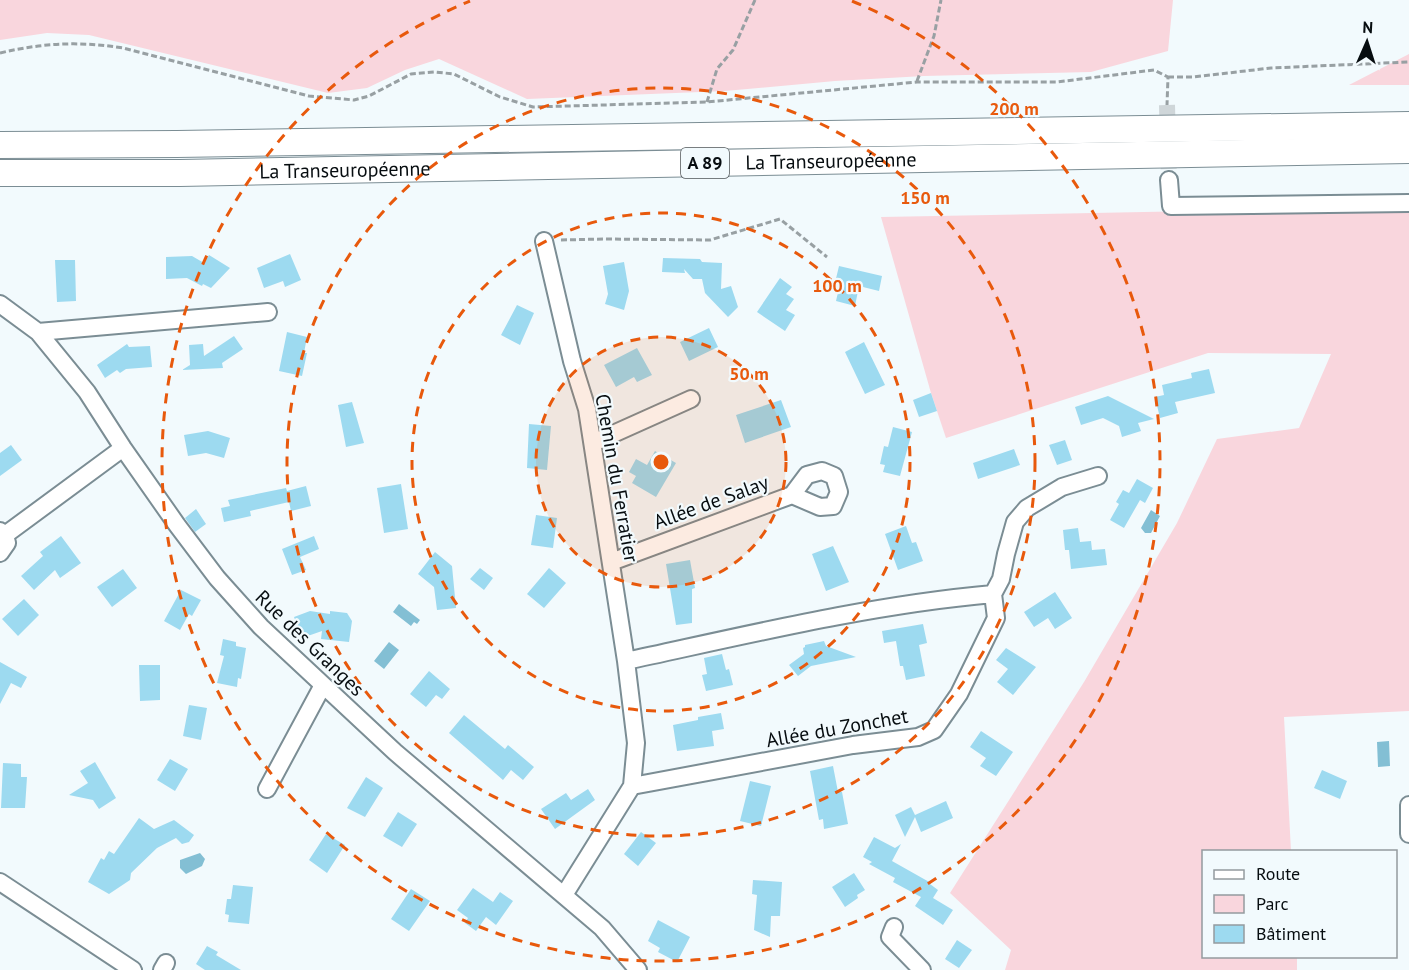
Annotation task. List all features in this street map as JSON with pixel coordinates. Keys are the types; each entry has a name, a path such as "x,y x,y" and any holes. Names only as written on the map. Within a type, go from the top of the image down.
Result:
{"highway":[{"name":"La Transeuropéenne","path":"0,145 1409,125"},
{"name":"La Transeuropéenne","path":"0,172 180,173 1409,150"}],"street":[{"path":"1169,180 1171,206 1409,203"},
{"name":"Chemin du Ferratier","path":"544,241 572,361 588,409 636,743 632,786 564,896"},
{"name":"Rue des Granges","path":"0,304 38,332 87,392 123,448 217,579 261,627 395,752 602,928 638,970"},
{"path":"38,332 268,312"},
{"path":"592,442 691,399"},
{"path":"0,553 7,543 2,533 123,448"},
{"name":"Allée du Zonchet","path":"632,786 853,745 918,737 934,730 959,694 996,618 993,594 1001,579 1016,522 1027,508 1062,487 1098,476"},
{"name":"Allée de Salay","path":"610,562 792,495"},
{"path":"626,661 786,626 939,599 993,594"},
{"path":"267,789 323,685"},
{"path":"1409,805 1409,834"},
{"path":"0,882 133,970"},
{"path":"894,927 890,937 922,970"}],"path":[{"path":"707,102 717,69 733,50 755,0"},
{"path":"917,82 934,36 941,0"},
{"path":"0,53 33,45 94,43 123,48 309,96 354,100 369,96 411,74 435,72 454,74 500,97 533,107 707,102 917,82 1057,82 1154,70 1168,77 1193,77 1271,68 1409,62"},
{"path":"1167,105 1168,77"},
{"path":"544,241 710,240 780,219 827,257"}],"green space":[{"path":"0,0 1173,0 1168,51 1091,72 924,76 725,91 527,99 439,59 405,70 367,88 328,93 89,35 47,33 0,40"},
{"path":"1409,54 1409,85 1349,85"},
{"path":"1409,207 1409,711 1284,717 1291,850 1202,850 1202,958 1297,958 1297,970 1005,970 1011,950 950,893 1084,682 1177,523 1217,439 1299,428 1331,354 1208,353 946,438 881,217"}],"water":[{"path":"1151,510 1160,516 1151,533 1145,533 1141,528"},
{"path":"399,604 420,620 417,624 414,622 411,626 393,612"},
{"path":"389,642 399,650 384,669 374,661"},
{"path":"1389,741 1390,766 1378,767 1377,742"},
{"path":"200,853 205,859 202,866 186,874 180,868 180,860"}],"building":[{"path":"290,254 301,280 285,287 283,281 264,288 257,268"},
{"path":"209,255 230,268 211,288 187,278 166,279 166,257 192,256 204,263"},
{"path":"663,258 700,259 702,262 722,263 721,289 731,286 738,307 728,317 705,293 702,279 693,279 684,269 685,273 662,272"},
{"path":"55,260 75,260 76,301 57,302"},
{"path":"624,262 629,291 624,310 605,304 608,294 603,266"},
{"path":"839,266 882,276 879,291 859,286 855,306 836,301 839,288 834,287"},
{"path":"780,278 792,287 786,294 794,299 786,310 795,315 785,331 757,312"},
{"path":"517,305 534,313 520,345 501,335"},
{"path":"709,328 718,347 689,361 680,342"},
{"path":"287,332 307,337 304,353 307,353 302,376 279,371"},
{"path":"234,336 243,349 222,363 223,368 182,370 190,365 189,345 203,344 204,356"},
{"path":"864,342 885,385 865,394 845,352"},
{"path":"127,344 129,347 150,346 152,367 126,369 120,373 117,370 105,378 97,365"},
{"path":"637,348 652,375 637,382 634,377 616,387 604,365"},
{"path":"1209,369 1215,393 1175,402 1178,413 1160,418 1155,397 1164,395 1162,385 1192,378 1191,373"},
{"path":"931,393 937,411 919,417 913,400"},
{"path":"1108,396 1154,419 1138,423 1141,431 1122,437 1119,426 1103,418 1081,425 1075,407"},
{"path":"781,400 791,427 745,443 736,415"},
{"path":"352,402 364,443 346,447 338,405"},
{"path":"529,424 551,426 547,470 527,468"},
{"path":"893,427 912,432 900,476 883,472 885,465 880,464 884,446 888,447"},
{"path":"208,431 230,438 224,458 206,453 188,456 184,435"},
{"path":"1065,440 1072,460 1057,465 1049,445"},
{"path":"11,445 22,460 0,476 0,453"},
{"path":"1014,449 1020,465 978,479 973,463"},
{"path":"655,451 676,463 656,497 632,483 636,476 629,472 636,459 647,465"},
{"path":"1137,479 1153,488 1145,503 1140,500 1124,528 1110,520 1119,504 1116,502 1123,490 1129,493"},
{"path":"401,484 408,529 384,533 377,488"},
{"path":"306,486 311,506 291,511 289,502 250,511 251,516 224,522 221,508 230,506 228,500"},
{"path":"196,509 206,524 195,532 185,518"},
{"path":"536,515 557,518 553,548 531,545"},
{"path":"906,526 912,543 916,542 923,561 898,570 885,534"},
{"path":"1078,528 1080,542 1091,541 1092,550 1105,549 1107,565 1071,569 1069,550 1065,550 1063,530"},
{"path":"61,536 81,563 60,578 55,570 34,590 21,576 43,556 40,552"},
{"path":"314,536 319,549 300,557 306,570 292,575 282,549"},
{"path":"833,546 849,582 826,591 812,554"},
{"path":"435,552 452,566 456,608 437,610 434,587 418,574"},
{"path":"690,560 695,588 692,589 692,623 676,625 666,564"},
{"path":"480,568 493,578 484,590 470,579"},
{"path":"549,568 566,583 544,608 527,594"},
{"path":"123,569 137,588 112,607 97,587"},
{"path":"181,590 201,600 192,616 189,614 180,630 164,621"},
{"path":"1055,592 1072,618 1055,629 1048,618 1034,627 1024,612"},
{"path":"24,599 39,615 18,636 2,619"},
{"path":"310,611 330,614 330,611 347,613 352,621 349,642 321,639 322,631 302,638 294,617"},
{"path":"923,624 927,643 919,645 925,676 906,680 903,666 900,666 896,641 884,643 882,631"},
{"path":"223,639 236,642 236,646 246,648 241,679 238,678 237,687 217,683 224,656 220,655"},
{"path":"824,641 826,646 856,657 811,666 798,676 789,665 804,654 805,645"},
{"path":"1006,648 1036,667 1013,695 997,682 1008,669 996,660"},
{"path":"722,654 733,685 706,691 702,675 707,674 704,658"},
{"path":"0,662 27,677 21,688 11,683 0,704"},
{"path":"139,665 160,665 160,700 140,701"},
{"path":"429,671 450,689 442,699 436,695 426,707 410,694"},
{"path":"189,705 207,708 201,740 183,736"},
{"path":"721,713 724,729 712,731 714,746 677,751 673,725"},
{"path":"464,715 505,749 508,745 534,767 523,780 511,770 503,780 449,733"},
{"path":"981,731 1013,752 996,776 980,766 986,758 970,747"},
{"path":"170,759 188,769 175,791 157,780"},
{"path":"95,762 116,798 99,809 93,800 69,795 88,783 80,771"},
{"path":"3,763 21,764 21,777 27,777 25,808 1,808"},
{"path":"833,766 838,792 842,792 848,824 824,829 823,819 819,820 810,771"},
{"path":"1322,770 1347,781 1340,799 1314,788"},
{"path":"366,777 383,788 365,817 347,808"},
{"path":"750,781 771,786 761,826 740,821"},
{"path":"588,789 595,800 555,829 541,809 566,793 571,800"},
{"path":"946,801 953,818 921,832 915,817 905,837 895,815 911,807 915,815"},
{"path":"398,812 417,824 402,847 383,836"},
{"path":"139,818 154,829 174,820 194,835 189,842 182,844 176,838 157,848 131,873 130,880 109,894 88,882 101,858 104,860 109,851 114,854"},
{"path":"641,832 656,843 638,866 624,854"},
{"path":"326,834 345,845 327,873 309,860"},
{"path":"874,837 895,848 901,844 892,861 931,883 938,890 933,898 953,910 943,925 915,906 921,897 893,882 895,878 869,864 872,862 863,857"},
{"path":"854,873 865,890 845,907 832,887"},
{"path":"753,880 782,882 780,916 771,916 770,937 754,930 757,895 752,894"},
{"path":"233,885 253,887 249,924 228,922 229,915 225,914 227,899 231,899"},
{"path":"473,888 493,902 500,892 513,901 496,925 486,917 476,931 465,923 468,918 457,910"},
{"path":"411,889 430,901 409,931 391,919"},
{"path":"658,920 690,937 677,962 658,952 660,948 648,941"},
{"path":"957,940 972,950 959,968 945,959"},
{"path":"207,946 218,952 216,955 241,970 205,970 196,964"}],"tunnel":[{"path":"1167,105 1169,180"}]}
